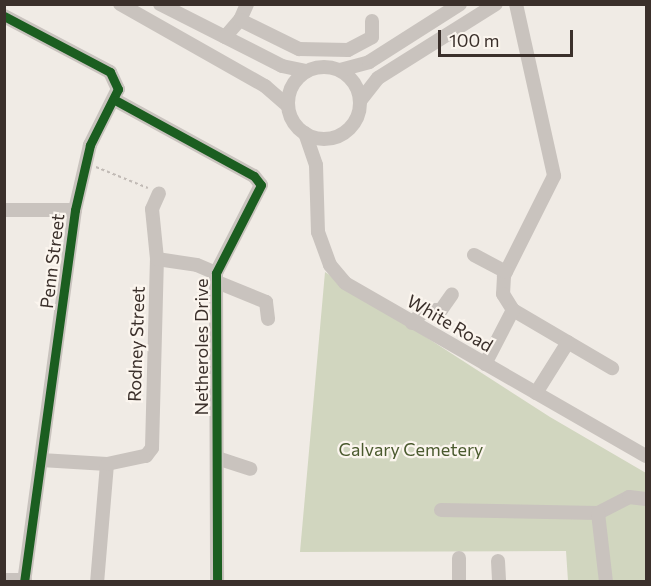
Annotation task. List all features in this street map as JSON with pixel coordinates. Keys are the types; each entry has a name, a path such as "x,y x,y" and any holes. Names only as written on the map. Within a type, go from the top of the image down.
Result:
{"street":[{"path":"120,4 265,86 288,105 296,126 305,134 315,138 337,137"},
{"path":"160,4 282,66 306,71"},
{"path":"225,38 240,20 247,4"},
{"path":"340,70 369,62 460,4"},
{"path":"316,165 337,137 357,118 360,101 378,78 496,4"},
{"path":"516,4 554,176 506,272 504,294 513,310 612,368"},
{"path":"4,16 111,72 118,89 115,100"},
{"path":"240,20 299,49 323,52 348,50 365,43 372,37 372,21"},
{"path":"288,105 294,82 306,71 323,66 340,70 350,78 360,101"},
{"name":"Penn Street","path":"24,581 75,210 84,162 115,100"},
{"name":"Netheroles Drive","path":"115,100 254,176 261,185 217,277 217,582"},
{"name":"White Road","path":"305,134 316,165 318,232 330,265 354,290 646,456"},
{"name":"Rodney Street","path":"41,460 107,464 146,456 152,448 157,259 152,209 159,193"},
{"path":"4,210 75,210"},
{"path":"474,255 506,272"},
{"path":"157,259 197,265 266,302 268,319"},
{"path":"412,322 425,310 441,310 452,294"},
{"path":"485,364 513,310"},
{"path":"536,393 568,342"},
{"path":"217,458 250,469"},
{"path":"97,582 107,464"},
{"path":"441,510 598,513 628,497 646,499"},
{"path":"598,513 606,582"},
{"path":"459,558 459,582"},
{"path":"498,561 499,582"},
{"path":"4,580 24,581"}],"path":[{"path":"84,162 159,193"}],"green space":[{"name":"Calvary Cemetery","path":"325,272 550,417 646,473 646,581 568,581 566,551 300,552"}],"cycle path":[{"path":"4,16 110,72 118,89 90,145 75,210 24,582"},
{"path":"115,100 254,176 261,185 216,273 217,582"}]}
